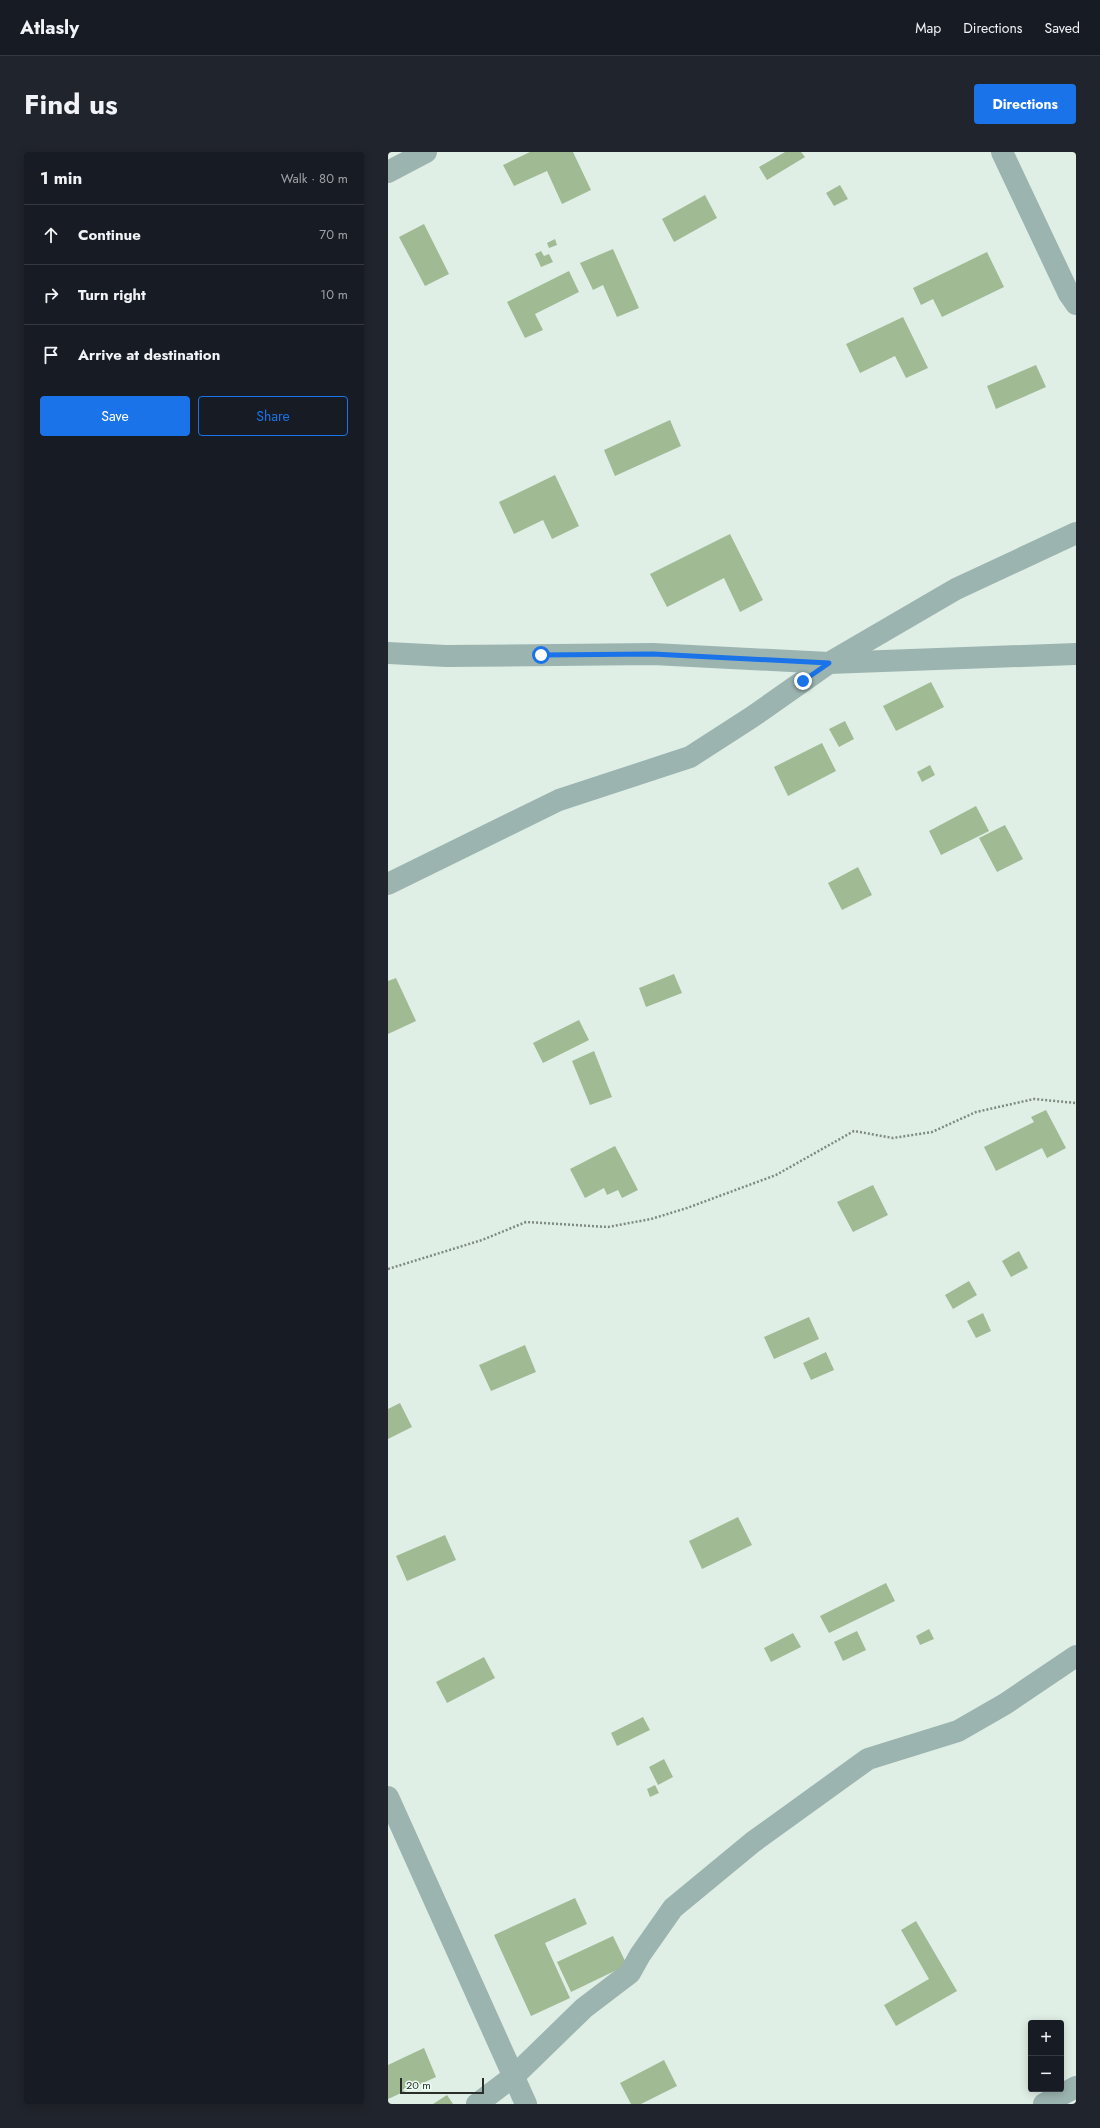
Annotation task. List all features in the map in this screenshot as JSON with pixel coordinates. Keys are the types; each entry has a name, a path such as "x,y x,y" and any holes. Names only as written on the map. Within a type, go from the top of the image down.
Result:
{"street":[{"path":"388,172 426,152"},
{"path":"1002,152 1076,304"},
{"path":"388,884 559,800 690,757 752,717 829,663 956,589 1076,534"},
{"path":"388,653 446,656 653,654 829,663 1076,654"},
{"path":"477,2104 514,2076 584,2008 630,1974 640,1955 673,1908 753,1842 868,1759 958,1731 1006,1704 1076,1656"},
{"path":"388,1797 526,2104"},
{"path":"1044,2104 1076,2087"}],"path":[{"path":"388,1270 482,1240 526,1222 608,1227 651,1220 776,1174 854,1131 892,1138 932,1132 976,1112 1034,1099 1076,1102"}],"building":[{"path":"530,152 573,152 591,190 562,204 547,171 514,186 503,165"},
{"path":"785,152 801,152 805,157 767,180 759,167"},
{"path":"840,185 848,199 834,206 826,193"},
{"path":"705,195 717,218 674,242 662,219"},
{"path":"424,224 449,274 425,286 399,237"},
{"path":"555,239 557,245 549,248 547,243"},
{"path":"613,249 639,308 617,317 603,285 593,290 580,263"},
{"path":"541,251 544,256 549,254 553,262 541,267 535,254"},
{"path":"987,252 1004,287 942,317 933,299 921,305 913,288"},
{"path":"569,271 579,292 535,314 543,330 525,338 507,302"},
{"path":"903,317 928,368 906,378 895,356 860,373 846,344"},
{"path":"1036,365 1046,387 996,409 987,386"},
{"path":"670,420 681,446 615,476 604,450"},
{"path":"555,475 579,526 552,539 543,520 514,534 499,502"},
{"path":"730,534 763,600 740,612 724,578 667,607 650,574"},
{"path":"931,682 944,707 896,731 883,706"},
{"path":"845,721 854,739 839,747 829,729"},
{"path":"822,743 836,771 788,796 774,767"},
{"path":"930,765 935,775 922,782 917,772"},
{"path":"976,806 989,831 941,855 929,831"},
{"path":"1005,825 1023,859 997,872 979,838"},
{"path":"858,867 872,895 842,910 828,883"},
{"path":"674,974 682,993 646,1007 639,988"},
{"path":"396,978 416,1021 388,1034 388,981"},
{"path":"579,1020 589,1040 543,1063 533,1043"},
{"path":"594,1051 612,1097 590,1105 572,1061"},
{"path":"1046,1110 1066,1148 1047,1158 1042,1148 996,1171 984,1147 1034,1122 1031,1117"},
{"path":"615,1146 638,1190 622,1198 618,1190 607,1195 604,1188 585,1198 570,1169"},
{"path":"873,1185 888,1215 853,1232 837,1202"},
{"path":"1019,1251 1028,1268 1011,1277 1002,1261"},
{"path":"969,1281 977,1295 953,1309 945,1295"},
{"path":"983,1313 991,1331 976,1338 967,1321"},
{"path":"809,1317 819,1339 774,1359 764,1337"},
{"path":"525,1345 536,1372 491,1391 479,1365"},
{"path":"826,1352 834,1370 811,1380 803,1363"},
{"path":"400,1403 412,1427 388,1439 388,1409"},
{"path":"738,1517 752,1545 702,1569 689,1541"},
{"path":"445,1535 456,1560 407,1581 396,1556"},
{"path":"886,1583 895,1601 829,1633 820,1616"},
{"path":"929,1629 934,1639 920,1645 916,1636"},
{"path":"857,1631 866,1650 843,1661 834,1642"},
{"path":"793,1633 801,1647 771,1662 764,1648"},
{"path":"484,1657 495,1678 447,1703 436,1682"},
{"path":"643,1717 650,1730 617,1746 611,1733"},
{"path":"664,1759 673,1777 658,1785 649,1767"},
{"path":"655,1785 659,1793 650,1797 647,1789"},
{"path":"575,1898 587,1924 545,1943 570,1998 531,2016 494,1935"},
{"path":"916,1921 957,1991 896,2026 884,2005 929,1979 901,1930"},
{"path":"613,1936 627,1965 571,1992 557,1962"},
{"path":"424,2048 436,2077 388,2099 388,2065"},
{"path":"664,2060 677,2086 641,2104 631,2104 620,2083"},
{"path":"447,2095 453,2104 433,2104"}],"route":[{"path":"541,655 653,654 829,663 803,681"}]}
